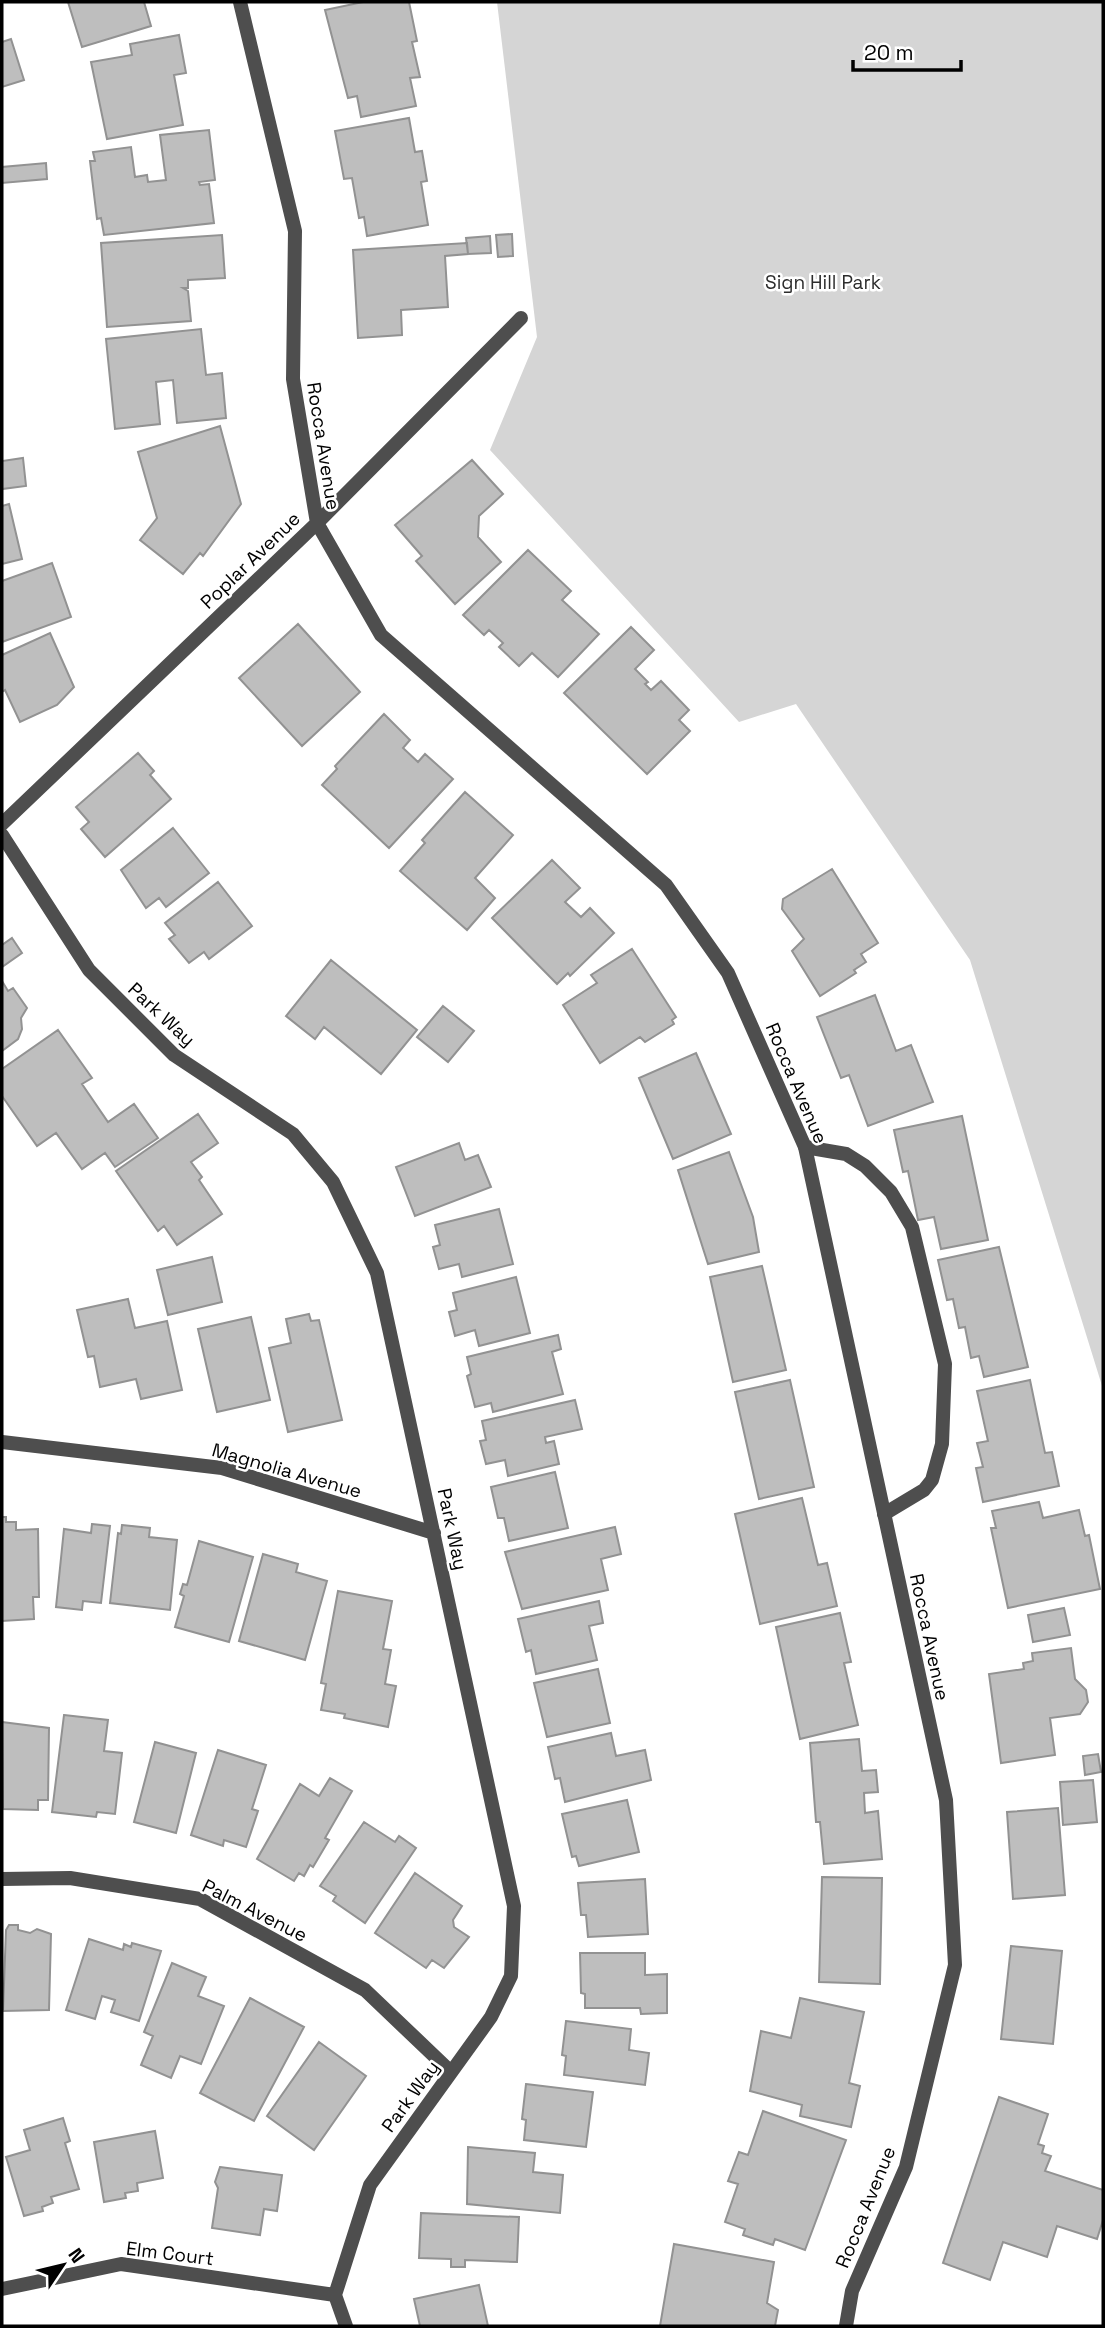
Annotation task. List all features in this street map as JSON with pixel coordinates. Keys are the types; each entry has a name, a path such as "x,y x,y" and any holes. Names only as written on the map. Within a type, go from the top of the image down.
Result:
{"street":[{"name":"Rocca Avenue","path":"240,2 295,231 293,379 317,523 381,635 667,885 728,973 805,1147 946,1800 955,1965 906,2167 852,2291 846,2326"},
{"name":"Poplar Avenue","path":"2,824 317,523 521,318"},
{"name":"Park Way","path":"2,835 89,970 174,1055 293,1135 333,1182 377,1273 514,1906 511,1976 491,2017 370,2185 335,2295"},
{"path":"805,1147 846,1154 865,1166 891,1192 912,1227 945,1364 942,1444 932,1480 924,1490 884,1514"},
{"name":"Magnolia Avenue","path":"2,1443 222,1468 434,1534"},
{"name":"Palm Avenue","path":"2,1879 70,1878 200,1899 365,1990 451,2071"},
{"name":"Elm Court","path":"2,2289 121,2264 335,2295"},
{"path":"335,2295 346,2326"}],"green space":[{"name":"Sign Hill Park","path":"497,2 1103,2 1103,1389 970,960 796,704 739,722 490,450 537,337"}],"building":[{"path":"68,2 144,2 151,26 82,47"},
{"path":"363,2 409,2 417,41 412,42 420,77 410,78 416,106 361,117 357,96 348,98 325,10"},
{"path":"179,35 186,73 174,75 183,125 107,139 91,62 132,55 130,44"},
{"path":"11,39 24,80 2,87 2,42"},
{"path":"409,118 415,152 422,151 427,181 421,182 428,225 367,236 364,217 359,218 352,178 344,179 335,131"},
{"path":"209,130 215,180 199,182 200,185 209,184 214,223 104,235 101,218 97,219 90,161 95,161 93,152 131,147 135,177 147,175 148,182 166,180 160,135"},
{"path":"46,163 47,179 2,183 2,167"},
{"path":"512,234 513,256 498,257 496,235"},
{"path":"222,235 225,278 188,280 188,288 183,288 188,291 191,321 107,327 101,243"},
{"path":"490,236 491,253 468,254 466,238"},
{"path":"467,243 468,254 445,256 448,307 401,310 402,335 358,338 353,250"},
{"path":"201,329 206,375 222,373 226,418 177,423 173,380 156,382 160,424 115,429 106,339"},
{"path":"220,426 241,504 203,556 200,553 183,574 140,540 157,518 138,452"},
{"path":"23,458 26,486 2,489 2,461"},
{"path":"472,460 503,494 479,516 478,537 501,562 455,604 416,561 422,556 395,525"},
{"path":"9,504 22,559 2,564 2,506"},
{"path":"528,550 571,591 562,600 599,634 558,677 532,653 519,666 499,647 503,643 489,630 484,635 463,615"},
{"path":"52,563 71,617 2,642 2,581"},
{"path":"298,624 360,692 302,746 239,678"},
{"path":"631,627 654,650 635,669 648,682 645,684 651,690 661,681 689,710 679,720 690,731 647,774 564,693"},
{"path":"50,633 74,687 57,705 20,722 5,690 2,692 2,655"},
{"path":"384,714 410,740 403,748 418,762 425,754 453,779 389,848 322,785 337,769 335,766"},
{"path":"138,753 154,771 150,775 171,799 105,857 81,829 89,822 76,807"},
{"path":"465,792 513,835 475,878 495,898 467,930 400,871 425,843 422,840"},
{"path":"173,828 209,873 166,907 159,898 146,908 121,870"},
{"path":"552,860 580,888 565,902 581,917 590,908 614,933 570,976 568,973 557,984 492,918"},
{"path":"832,869 878,943 861,954 866,962 854,970 856,973 820,996 792,951 804,939 782,909 783,899"},
{"path":"218,882 252,926 209,959 204,952 189,963 169,939 175,935 165,923"},
{"path":"12,938 22,953 2,967 2,945"},
{"path":"632,949 676,1017 672,1020 674,1024 645,1042 640,1037 600,1063 563,1005 597,983 591,975"},
{"path":"331,960 417,1030 381,1074 324,1027 315,1039 286,1016"},
{"path":"2,981 8,991 13,988 27,1008 21,1018 22,1029 18,1039 2,1051"},
{"path":"875,995 896,1051 911,1045 933,1102 868,1126 849,1075 841,1078 817,1017"},
{"path":"443,1006 474,1031 448,1062 417,1037"},
{"path":"58,1030 92,1078 82,1084 108,1122 134,1104 158,1138 115,1167 105,1153 82,1169 56,1133 37,1146 2,1096 2,1069"},
{"path":"696,1053 731,1134 673,1159 639,1078"},
{"path":"198,1114 218,1143 191,1162 202,1177 199,1180 222,1214 177,1245 164,1226 158,1231 116,1171"},
{"path":"962,1116 988,1240 941,1249 934,1217 918,1220 908,1171 903,1172 894,1130"},
{"path":"459,1143 465,1160 478,1155 491,1187 415,1216 396,1167"},
{"path":"729,1152 753,1217 759,1252 708,1264 678,1170"},
{"path":"499,1209 513,1264 462,1277 459,1264 439,1269 433,1247 440,1245 435,1225"},
{"path":"999,1247 1028,1367 984,1377 979,1356 971,1358 965,1327 959,1328 953,1299 947,1300 938,1260"},
{"path":"212,1257 222,1302 168,1315 157,1270"},
{"path":"762,1266 786,1370 733,1382 710,1277"},
{"path":"516,1277 530,1333 479,1346 475,1330 455,1336 449,1312 457,1310 453,1293"},
{"path":"128,1299 135,1328 167,1321 182,1390 141,1399 136,1379 100,1387 94,1356 88,1357 77,1310"},
{"path":"309,1314 311,1321 319,1320 342,1420 288,1432 269,1348 291,1343 286,1319"},
{"path":"251,1317 270,1400 217,1412 198,1329"},
{"path":"558,1335 561,1349 552,1352 563,1394 493,1412 491,1403 475,1407 467,1376 471,1374 467,1357"},
{"path":"790,1380 814,1487 759,1499 735,1392"},
{"path":"1030,1380 1045,1453 1052,1452 1059,1486 983,1502 976,1468 983,1467 977,1443 988,1441 977,1391"},
{"path":"575,1400 582,1429 545,1437 546,1443 554,1441 559,1464 508,1476 505,1460 486,1464 480,1441 486,1440 482,1421"},
{"path":"555,1472 568,1528 509,1541 504,1518 498,1518 491,1487"},
{"path":"802,1498 818,1565 827,1563 837,1606 760,1624 735,1514"},
{"path":"1039,1502 1043,1518 1079,1510 1085,1536 1089,1535 1100,1589 1008,1608 991,1528 996,1528 992,1511"},
{"path":"2,1517 6,1517 6,1522 16,1522 16,1530 38,1529 39,1597 33,1597 34,1619 2,1621"},
{"path":"92,1524 110,1526 101,1603 83,1601 82,1610 56,1607 64,1529 91,1533"},
{"path":"122,1525 150,1528 149,1537 177,1540 170,1610 110,1603 118,1533 121,1534"},
{"path":"615,1527 621,1554 601,1559 608,1590 522,1609 505,1552"},
{"path":"199,1541 253,1557 229,1642 175,1627 184,1596 180,1594 183,1584 187,1585"},
{"path":"263,1554 298,1564 296,1572 327,1581 305,1660 239,1641"},
{"path":"338,1591 392,1601 383,1649 391,1650 385,1684 396,1686 388,1727 321,1710 326,1684 321,1683"},
{"path":"599,1601 603,1623 589,1626 597,1660 536,1674 531,1650 526,1652 518,1619"},
{"path":"1064,1608 1070,1635 1033,1642 1028,1615"},
{"path":"840,1613 851,1662 844,1663 858,1725 800,1739 776,1627"},
{"path":"1071,1648 1075,1679 1086,1690 1088,1702 1080,1714 1050,1718 1055,1755 1001,1763 989,1674 1024,1669 1023,1663 1033,1661 1032,1653"},
{"path":"598,1669 610,1723 547,1737 534,1683"},
{"path":"64,1715 108,1720 104,1751 122,1753 115,1814 97,1812 96,1817 52,1812"},
{"path":"2,1722 49,1728 48,1800 38,1800 38,1810 3,1809"},
{"path":"611,1733 616,1756 645,1750 651,1780 565,1802 560,1778 555,1779 548,1747"},
{"path":"859,1739 862,1771 876,1770 878,1792 864,1793 865,1813 878,1811 882,1859 824,1864 820,1822 816,1822 810,1743"},
{"path":"155,1742 196,1753 176,1833 134,1822"},
{"path":"218,1750 266,1765 252,1809 258,1811 246,1847 224,1840 223,1846 191,1835"},
{"path":"1098,1754 1101,1772 1085,1775 1083,1756"},
{"path":"330,1778 352,1791 325,1838 329,1840 313,1867 310,1865 304,1876 299,1873 294,1881 257,1859 300,1784 319,1796"},
{"path":"1093,1780 1097,1822 1063,1825 1060,1782"},
{"path":"627,1800 639,1852 579,1866 576,1856 572,1857 562,1814"},
{"path":"1058,1808 1065,1895 1013,1899 1007,1812"},
{"path":"364,1822 395,1842 399,1836 416,1848 365,1923 333,1901 336,1896 320,1886"},
{"path":"415,1873 462,1906 453,1920 454,1927 469,1937 444,1968 432,1960 426,1968 375,1933"},
{"path":"822,1877 882,1878 880,1984 819,1982"},
{"path":"645,1879 648,1934 588,1937 586,1915 581,1915 578,1883"},
{"path":"9,1925 18,1925 18,1930 30,1933 37,1929 51,1934 49,2010 3,2011 6,1930"},
{"path":"89,1939 123,1950 124,1944 131,1947 132,1943 161,1951 139,2021 111,2012 115,2000 102,1996 95,2019 66,2010"},
{"path":"1011,1946 1062,1951 1053,2044 1001,2039"},
{"path":"580,1953 645,1953 645,1975 667,1974 667,2013 641,2014 640,2008 585,2008 585,1994 581,1993"},
{"path":"172,1963 206,1977 198,1996 224,2006 201,2064 180,2056 171,2078 141,2065 153,2036 144,2032"},
{"path":"250,1998 304,2027 254,2121 200,2093"},
{"path":"800,1998 864,2012 849,2083 860,2086 851,2127 800,2116 802,2105 750,2091 761,2031 791,2038"},
{"path":"566,2021 631,2029 629,2050 649,2053 645,2085 564,2075 566,2056 562,2055"},
{"path":"319,2042 366,2076 314,2150 267,2116"},
{"path":"526,2084 593,2092 586,2147 524,2140 526,2120 522,2119"},
{"path":"999,2097 1048,2114 1038,2144 1044,2146 1042,2153 1051,2156 1045,2171 1103,2190 1103,2220 1097,2239 1057,2226 1047,2257 1003,2242 990,2280 943,2263"},
{"path":"763,2111 846,2140 805,2250 775,2239 773,2245 743,2235 745,2229 725,2222 738,2184 728,2181 739,2152 748,2155"},
{"path":"63,2118 70,2141 65,2143 79,2189 51,2197 53,2203 42,2207 43,2211 24,2216 6,2157 30,2150 24,2130"},
{"path":"155,2131 163,2178 137,2183 138,2191 125,2193 126,2198 104,2202 94,2142"},
{"path":"468,2147 535,2153 533,2172 563,2175 560,2213 467,2204"},
{"path":"220,2167 282,2175 277,2211 264,2209 260,2235 212,2228 218,2188 215,2182"},
{"path":"421,2213 519,2217 517,2262 465,2260 465,2267 451,2267 451,2259 419,2258"},
{"path":"674,2244 774,2262 767,2303 778,2310 775,2326 660,2326"},
{"path":"479,2285 488,2326 420,2326 414,2299"}]}
